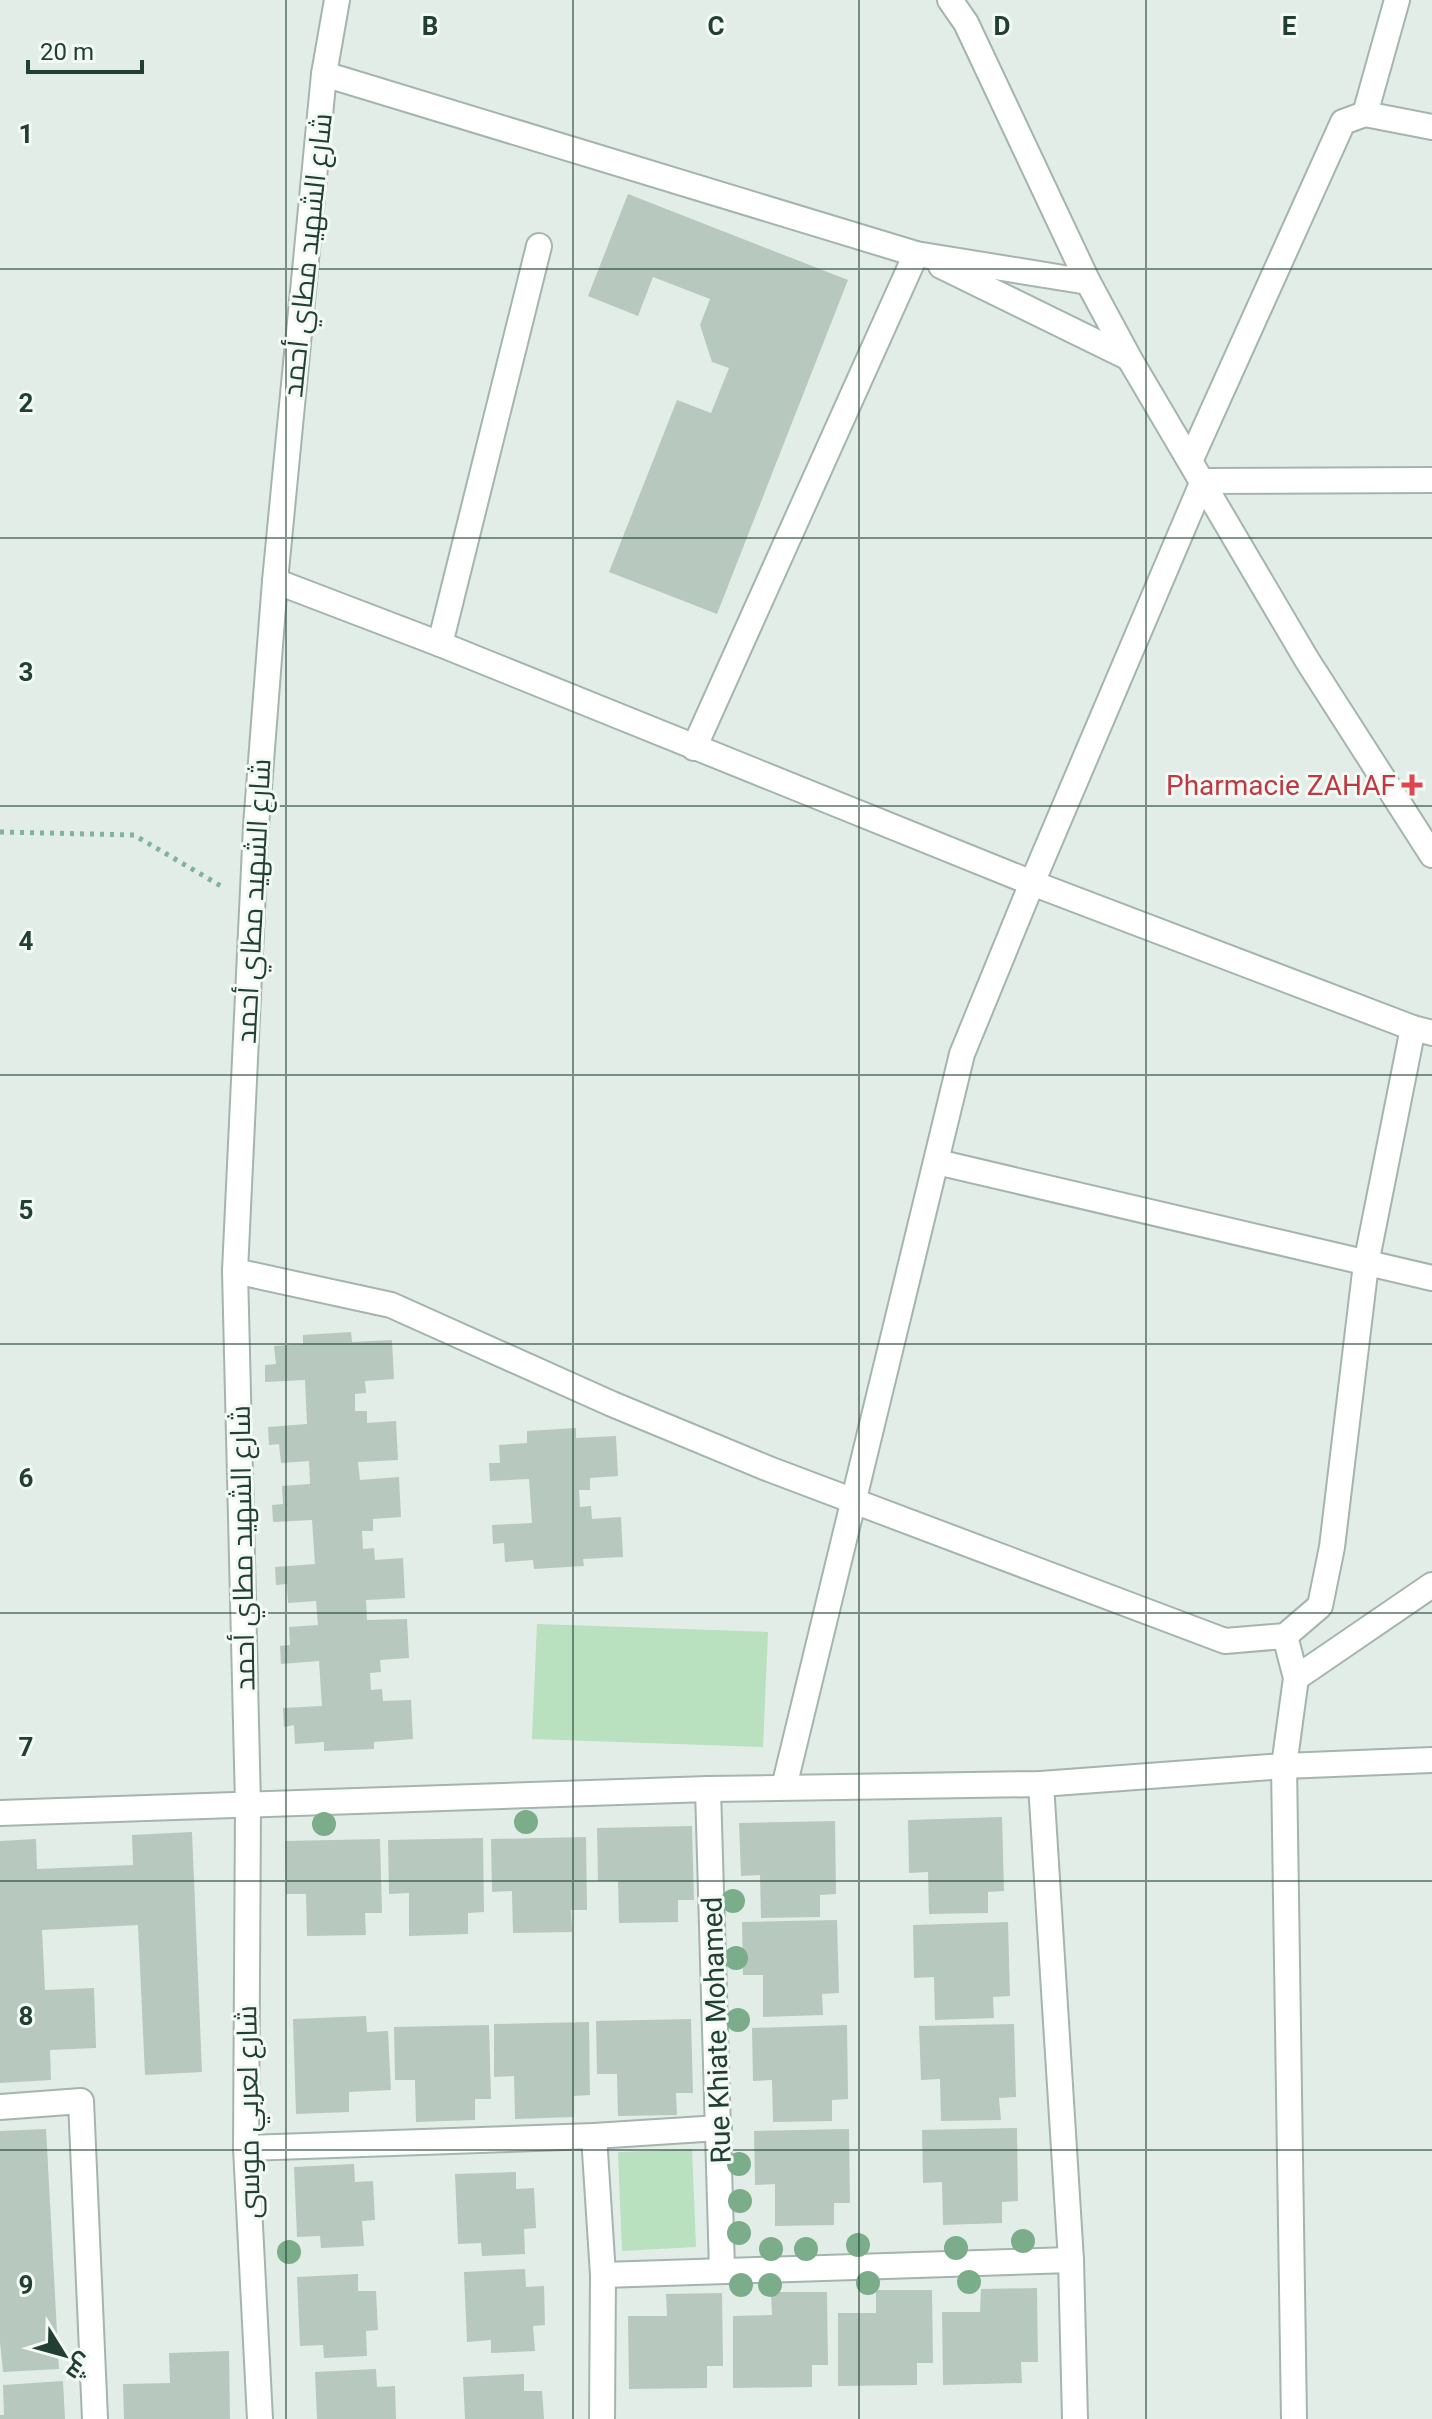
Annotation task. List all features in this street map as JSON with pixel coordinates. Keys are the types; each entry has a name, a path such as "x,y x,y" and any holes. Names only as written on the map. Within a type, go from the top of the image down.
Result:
{"street":[{"name":"شارع الشهيد مطاي أحمد","path":"248,1805 235,1271 250,902 275,581 324,74 337,0"},
{"path":"950,0 967,11 1088,282 1129,358 1307,660 1432,855"},
{"path":"1365,114 1397,0"},
{"path":"324,74 916,254 1088,282"},
{"path":"1191,459 1343,122 1365,114 1432,127"},
{"path":"440,644 539,246"},
{"path":"916,254 1129,358"},
{"path":"694,748 916,254"},
{"path":"1203,481 1432,480"},
{"path":"784,1787 962,1054 1203,481"},
{"path":"235,1271 391,1305 612,1404 852,1501 1225,1641 1285,1636 1320,1606 1332,1547 1366,1264 1422,1030 1032,883 440,644 275,581"},
{"path":"937,1162 1432,1278"},
{"path":"1296,1678 1432,1585"},
{"path":"1285,1636 1296,1678 1284,1766 1294,2419"},
{"path":"0,1813 708,1789 1041,1784 1284,1766 1432,1760"},
{"path":"1041,1784 1071,2260 1075,2419"},
{"name":"Rue Khiate Mohamed","path":"708,1789 722,2270"},
{"name":"شارع لعربي موسى","path":"248,1805 246,2148 260,2419"},
{"path":"0,2107 81,2101 95,2419"},
{"path":"246,2148 594,2136 719,2128"},
{"path":"594,2136 603,2275 602,2419"},
{"path":"603,2275 1071,2260"}],"path":[{"path":"0,832 134,835 250,902"}],"green space":[{"path":"537,1624 768,1632 763,1747 532,1739"},
{"path":"692,2149 696,2247 622,2251 618,2152"}],"building":[{"path":"628,194 848,280 717,614 609,572 677,400 711,413 729,368 712,362 700,325 710,299 653,277 638,316 588,296"},
{"path":"351,1332 352,1342 392,1340 394,1379 365,1381 366,1393 355,1394 355,1411 367,1411 367,1423 396,1421 398,1460 358,1462 360,1480 399,1477 401,1517 373,1519 373,1531 362,1531 363,1549 374,1548 375,1560 403,1558 405,1598 366,1600 367,1620 407,1619 409,1658 380,1660 381,1672 370,1673 371,1690 382,1689 383,1701 411,1700 413,1739 374,1742 374,1749 324,1751 324,1742 295,1744 294,1725 284,1727 283,1708 322,1706 319,1661 281,1664 280,1646 290,1645 289,1627 318,1625 316,1601 288,1603 287,1584 276,1585 275,1567 315,1564 312,1520 273,1522 272,1505 283,1504 282,1486 310,1484 309,1461 281,1463 279,1444 269,1445 268,1427 307,1424 305,1380 265,1382 265,1365 276,1364 274,1346 303,1344 303,1335"},
{"path":"576,1428 576,1438 616,1436 618,1476 590,1478 590,1490 579,1490 580,1507 591,1506 592,1519 621,1517 623,1557 583,1559 584,1566 534,1569 533,1560 505,1562 504,1543 493,1544 492,1525 532,1523 529,1479 490,1481 489,1463 500,1463 499,1445 527,1443 527,1431"},
{"path":"1002,1817 1004,1891 988,1892 988,1913 929,1914 928,1872 909,1873 908,1820"},
{"path":"835,1821 836,1894 820,1895 820,1917 761,1918 760,1875 741,1876 739,1823"},
{"path":"692,1826 694,1900 678,1900 678,1922 619,1923 618,1881 598,1881 597,1828"},
{"path":"192,1832 202,2072 145,2075 138,1925 42,1930 45,1990 94,1988 96,2048 50,2050 51,2080 0,2083 0,1841 36,1839 37,1869 133,1865 132,1835"},
{"path":"586,1837 587,1910 571,1910 572,1932 513,1933 512,1891 492,1892 491,1839"},
{"path":"483,1838 484,1912 468,1913 468,1934 409,1936 409,1893 389,1894 388,1840"},
{"path":"380,1839 382,1913 365,1913 366,1935 307,1936 306,1894 286,1894 285,1841"},
{"path":"837,1920 839,1993 822,1994 823,2015 763,2017 763,1975 743,1975 742,1922"},
{"path":"1008,1922 1010,1996 993,1997 994,2018 935,2020 934,1977 914,1978 913,1925"},
{"path":"366,2016 367,2032 388,2031 391,2090 349,2092 349,2112 296,2114 293,2019"},
{"path":"691,2019 693,2093 676,2093 677,2115 618,2116 617,2074 597,2074 596,2021"},
{"path":"589,2022 590,2095 574,2096 574,2117 515,2119 514,2076 494,2077 494,2024"},
{"path":"1014,2024 1016,2097 999,2098 1001,2120 941,2121 940,2079 921,2080 919,2026"},
{"path":"489,2025 491,2099 475,2099 475,2120 416,2122 415,2080 395,2080 394,2027"},
{"path":"847,2025 848,2099 832,2100 832,2121 773,2122 772,2080 753,2081 752,2028"},
{"path":"1017,2128 1018,2201 1002,2202 1002,2223 943,2225 942,2182 923,2183 922,2130"},
{"path":"46,2129 59,2369 3,2372 0,2342 0,2131"},
{"path":"849,2129 850,2203 834,2203 834,2225 775,2226 775,2184 755,2185 754,2131"},
{"path":"354,2164 355,2182 373,2181 375,2220 362,2221 364,2246 321,2248 320,2236 297,2237 294,2167"},
{"path":"516,2172 516,2189 534,2188 536,2228 524,2229 525,2254 482,2256 481,2243 458,2244 455,2174"},
{"path":"525,2269 526,2287 544,2286 545,2325 533,2326 535,2351 491,2353 491,2340 467,2342 464,2272"},
{"path":"358,2274 358,2291 376,2291 378,2330 366,2331 367,2356 324,2358 323,2345 300,2346 297,2277"},
{"path":"1037,2288 1038,2362 1021,2362 1022,2383 943,2385 942,2312 980,2312 981,2289"},
{"path":"876,2290 932,2290 933,2363 917,2363 917,2385 838,2386 838,2313 876,2313"},
{"path":"771,2292 827,2292 828,2365 812,2365 812,2387 733,2388 733,2316 772,2315"},
{"path":"722,2293 723,2366 707,2366 707,2388 629,2389 628,2316 667,2316 666,2294"},
{"path":"229,2351 230,2419 124,2419 123,2384 170,2383 169,2353"},
{"path":"376,2369 377,2387 395,2386 396,2419 317,2419 315,2372"},
{"path":"524,2374 524,2391 542,2391 544,2419 465,2419 463,2377"},
{"path":"63,2381 65,2419 0,2419 0,2415 4,2415 3,2385"}],"place":[{"name":"Pharmacie ZAHAF","path":"1412,785"}]}
